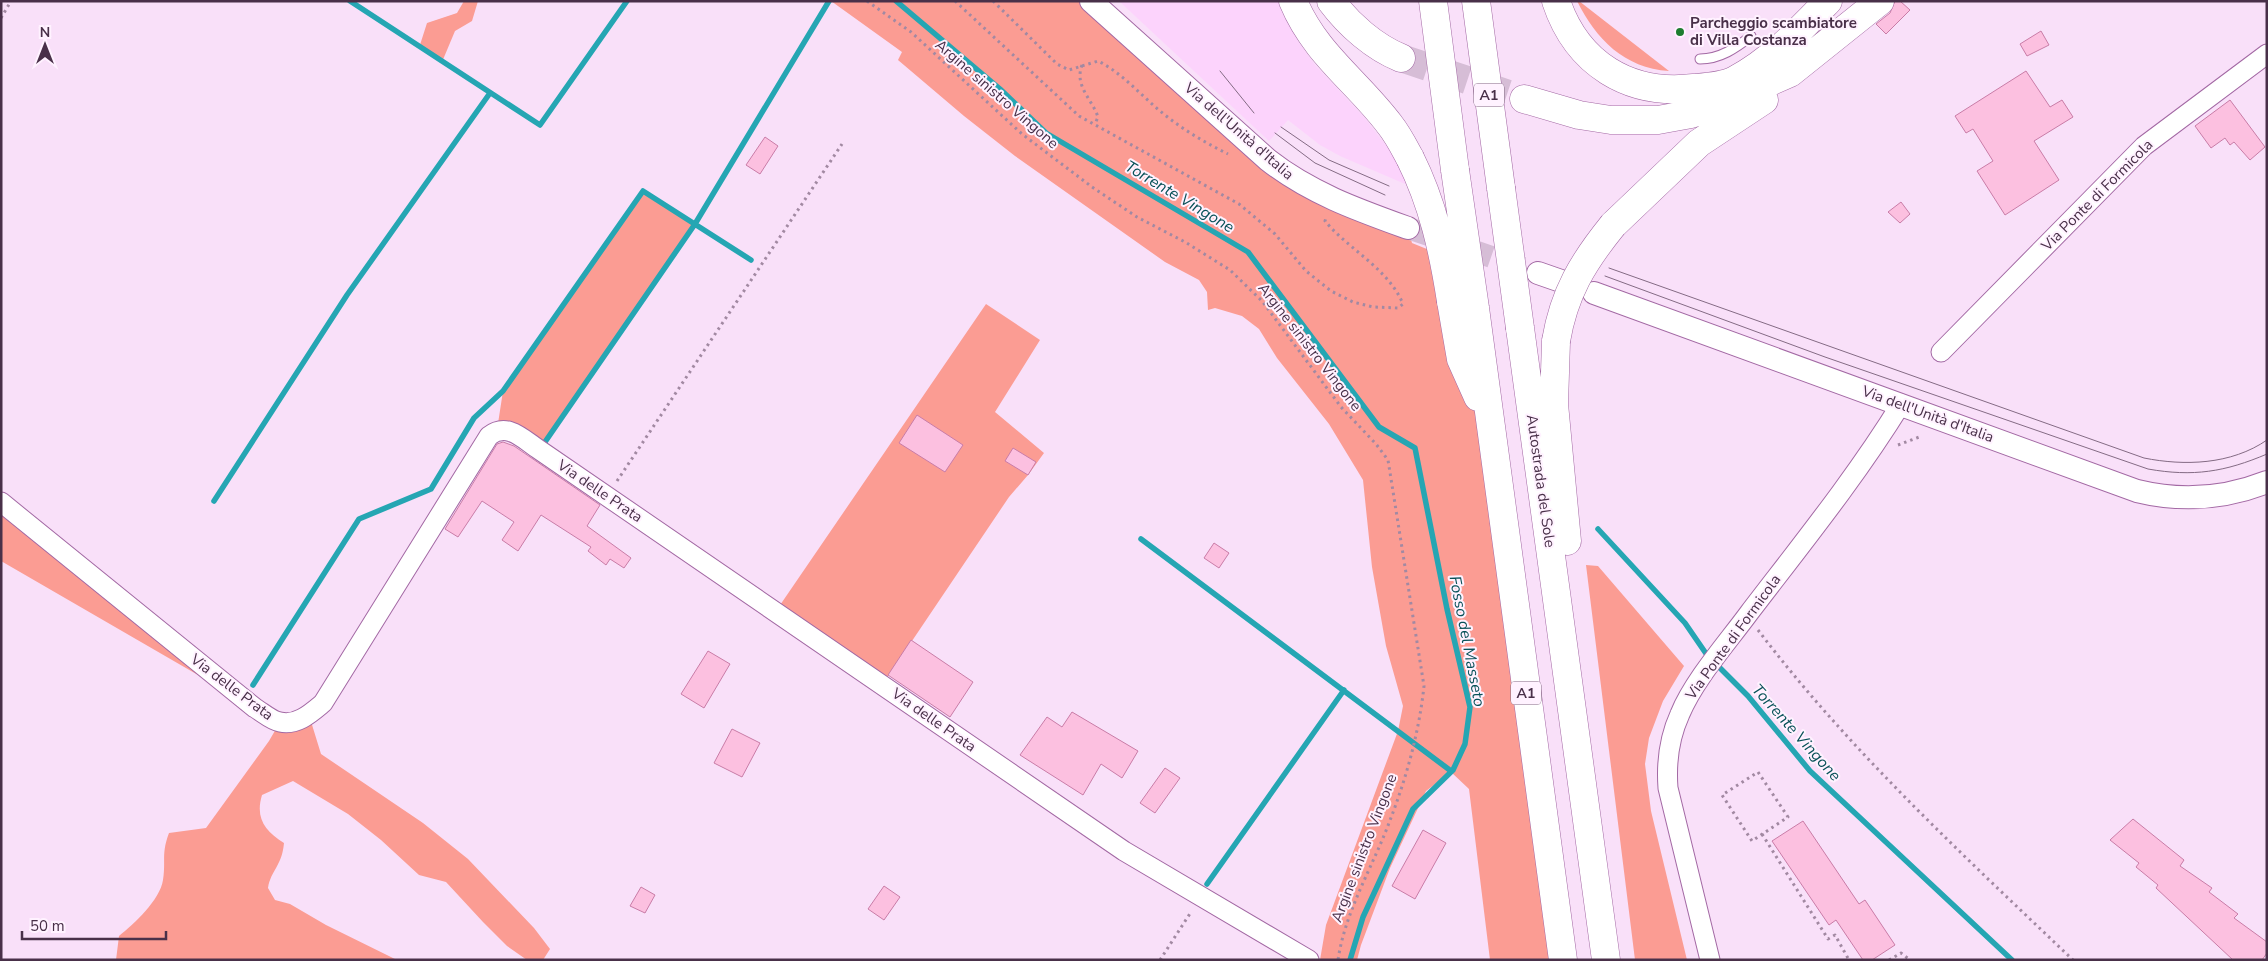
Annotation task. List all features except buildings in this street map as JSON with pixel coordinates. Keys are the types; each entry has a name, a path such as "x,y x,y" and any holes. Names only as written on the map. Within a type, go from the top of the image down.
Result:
{"highway":[{"path":"1293,1 1306,27 1328,58 1390,125 1410,158 1425,188 1443,248 1463,304"},
{"path":"1331,1 1363,34 1385,51 1402,58"},
{"path":"1433,1 1455,170 1463,304"},
{"name":"Autostrada del Sole","path":"1476,1 1606,960"},
{"path":"1556,1 1575,40 1599,65 1616,77 1634,83 1670,90 1708,87 1734,81 1759,65 1795,35 1828,1"},
{"path":"1524,99 1579,115 1612,120 1649,120 1691,114 1710,108 1790,73 1880,1"},
{"path":"1568,672 1567,534 1554,404 1556,341 1564,306 1577,276 1613,225 1699,143 1798,80 1880,1"},
{"name":"A1","path":"1463,304 1461,359 1491,427 1562,960"}],"street":[{"name":"Via dell'Unità d'Italia","path":"1091,1 1256,149 1290,176 1323,195 1408,228"},
{"name":"Via Ponte di Formicola","path":"1941,352 2144,146 2267,54"},
{"path":"1538,273 1561,281"},
{"name":"Via dell'Unità d'Italia","path":"1594,293 1902,404 2118,485 2154,495 2190,498 2223,496 2267,482"},
{"name":"Via Ponte di Formicola","path":"1710,960 1673,810 1667,775 1667,761 1673,733 1680,713 1700,680 1864,461 1902,404"},
{"name":"Via delle Prata","path":"1,502 255,708 280,722 294,722 309,715 322,703 489,436 496,430 504,429 517,435 607,496 1124,851 1309,960"}],"lane":[{"path":"1700,59 1724,54 1751,36"}],"path":[{"path":"1,18 11,1"},
{"name":"Argine sinistro Vingone","path":"866,1 911,32 1022,134 1092,186 1137,217 1185,242 1230,270 1262,301 1341,407 1388,460 1424,686 1422,707 1418,733 1389,822 1341,936 1338,960"},
{"path":"955,1 1078,116 1239,204 1275,234 1306,272 1331,291 1353,302 1373,307 1398,308 1403,304 1399,294 1376,267 1339,238 1325,222 1325,218 1329,217"},
{"path":"993,1 1057,64 1069,70 1098,61 1112,68 1171,119 1197,138 1228,154 1240,155 1256,149"},
{"path":"1082,65 1078,73 1079,80 1098,117 1095,124"},
{"path":"607,496 842,144"},
{"path":"1747,616 1798,683 1948,842 2073,960"},
{"path":"1758,772 1788,817 1762,834 1752,841 1722,795 1758,772"},
{"path":"1762,834 1828,939 1834,935 1849,960"},
{"path":"1160,960 1201,896"},
{"path":"1889,960 1901,953 1910,960"}],"shaded area":[{"path":"464,1 478,1 472,21 455,31 442,62 419,48 427,23 457,13"},
{"path":"831,1 1091,1 1268,160 1408,228 1412,243 1444,256 1491,427 1563,960 1490,960 1469,789 1451,772 1426,791 1390,868 1357,960 1320,960 1326,925 1398,731 1403,706 1386,646 1372,567 1363,480 1329,424 1277,358 1259,329 1242,316 1215,308 1208,310 1207,292 1199,280 1165,262 1015,156 898,60 902,52"},
{"path":"1119,1 1278,1 1283,15 1299,43 1316,66 1364,117 1392,153 1404,175 1405,184 1340,156 1320,145 1288,120 1269,141"},
{"path":"1577,1 1669,71 1653,69 1638,64 1625,58 1613,49 1593,28"},
{"path":"643,191 695,224 545,442 538,449 497,430 503,391"},
{"path":"986,304 1040,340 995,412 1044,453 1009,497 883,684 776,611"},
{"path":"1,502 255,708 1,561"},
{"path":"1586,565 1598,566 1684,666 1663,701 1649,738 1645,764 1651,811 1687,960 1635,960"},
{"path":"309,715 321,754 423,823 468,859 534,928 550,949 543,960 527,960 507,946 446,882 419,875 381,840 348,814 293,781 262,795 260,803 263,823 272,834 284,843 279,863 271,877 268,888 275,900 290,904 326,925 397,960 116,960 119,936 146,911 161,888 164,873 164,852 169,833 206,828 269,741 280,722"}],"waterway":[{"path":"350,1 540,125 627,1"},
{"path":"545,442 695,224 829,1"},
{"name":"Torrente Vingone","path":"896,1 1000,89 1046,133 1248,252 1379,427 1415,448 1447,609 1470,707 1465,744 1453,770 1413,809 1363,917 1350,960"},
{"path":"214,501 347,295 490,93"},
{"path":"253,685 359,519 431,489 474,418 503,391 643,191 751,260"},
{"name":"Torrente Vingone","path":"1598,529 1685,623 1707,655 1748,696 1810,771 2012,960"},
{"path":"1141,539 1451,771"},
{"path":"1207,884 1344,690"}],"tunnel":[{"path":"1401,58 1524,99"},
{"path":"1408,228 1538,273"}],"tram line":[{"path":"1220,71 1254,113"},
{"path":"1281,127 1329,160 1389,186"},
{"path":"1275,133 1315,163 1385,195"},
{"path":"1609,268 2144,458 2175,462 2223,459 2253,448 2267,440"},
{"path":"1605,276 1825,357 2148,469 2194,473 2223,469 2267,454"}],"place":[{"name":"Parcheggio scambiatore di Villa Costanza","path":"1680,32"}],"water label":[{"name":"Fosso del Masseto","path":"1468,641"}]}
